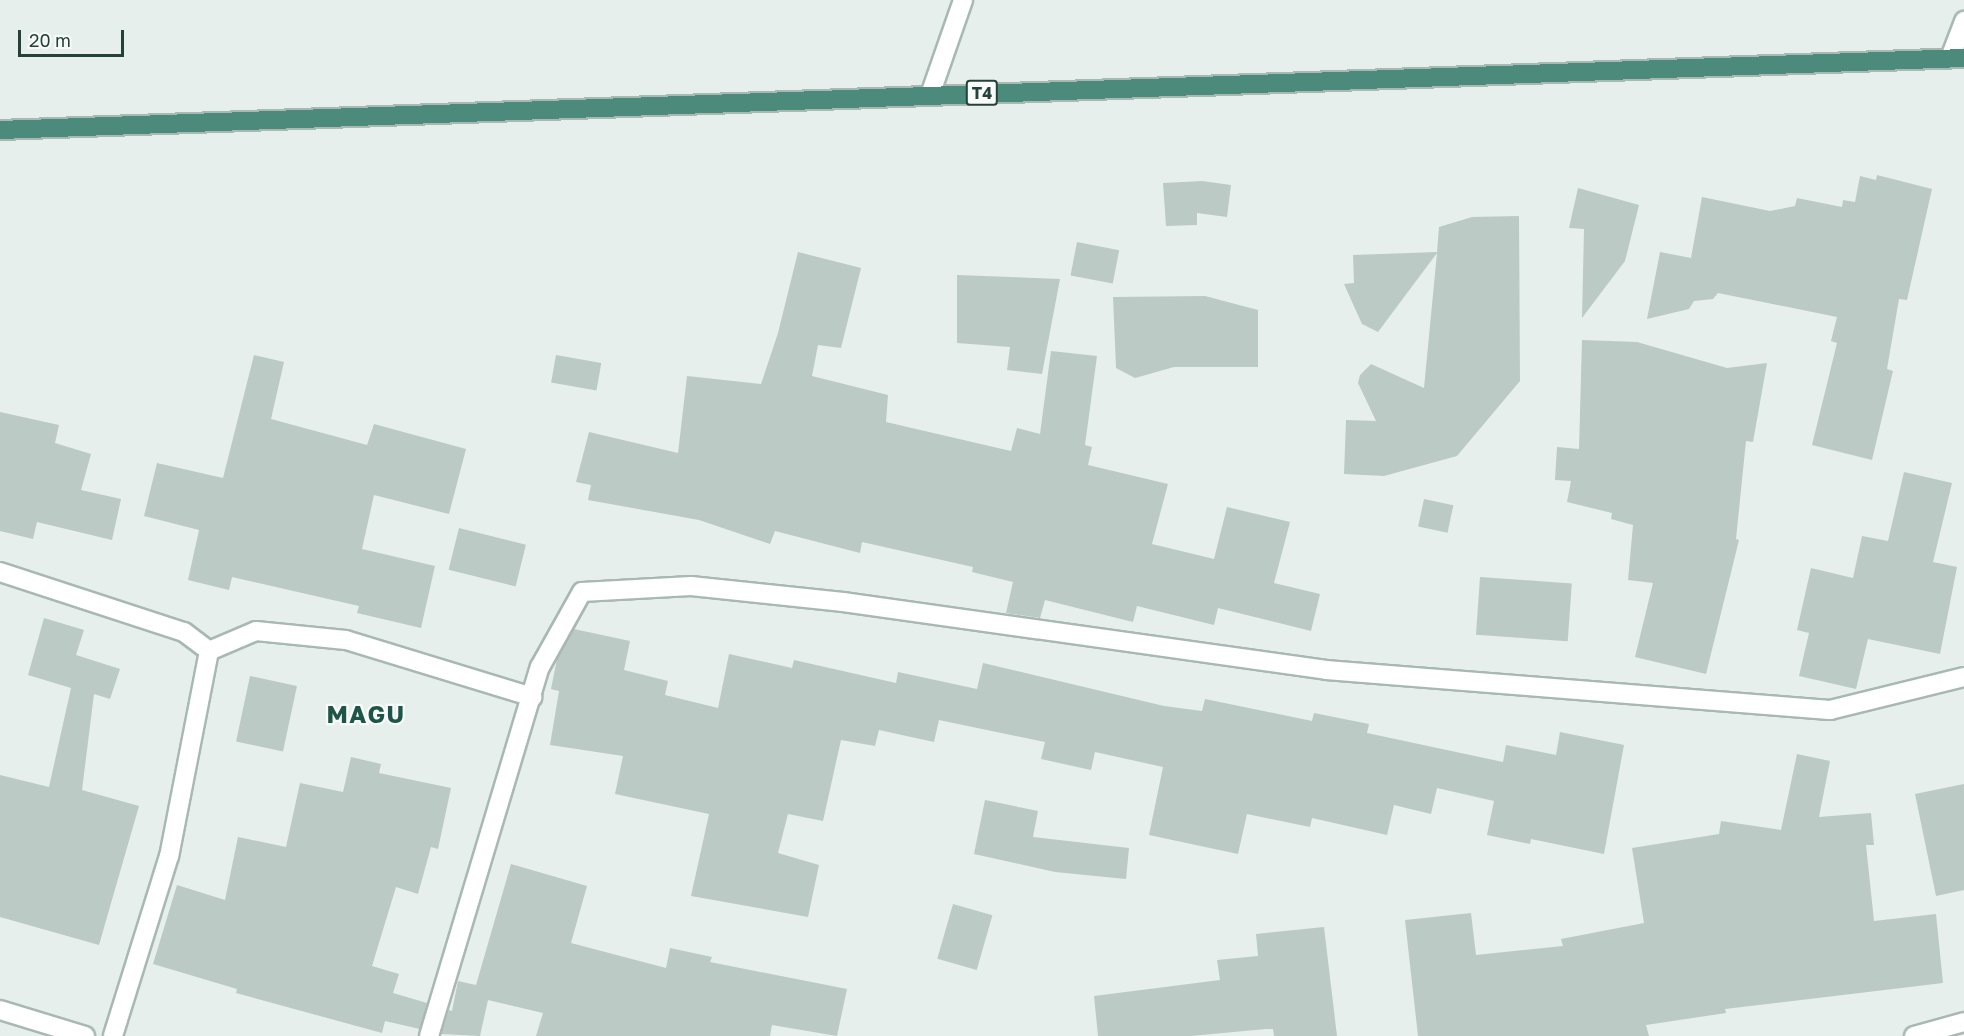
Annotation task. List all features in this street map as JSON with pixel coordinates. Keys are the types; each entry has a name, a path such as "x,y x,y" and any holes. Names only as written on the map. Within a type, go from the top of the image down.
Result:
{"highway":[{"name":"T4","path":"0,130 1957,58"}],"street":[{"path":"930,95 963,0"},
{"path":"1957,58 1964,21"},
{"path":"0,572 184,632 209,651"},
{"path":"429,1036 540,667 582,592 691,586 843,602 1326,670 1830,710 1964,676"},
{"path":"209,651 256,631 346,640 531,697"},
{"path":"113,1036 169,856 209,651"},
{"path":"0,1010 61,1033 85,1036"},
{"path":"1914,1036 1964,1022"}],"building":[{"path":"1877,175 1932,189 1907,300 1899,299 1887,369 1893,371 1872,460 1812,445 1837,343 1831,341 1837,317 1718,293 1713,299 1694,301 1689,309 1647,319 1660,252 1691,258 1702,197 1770,211 1795,206 1797,198 1842,207 1843,200 1855,202 1860,176 1876,180"},
{"path":"1202,181 1231,185 1227,217 1197,213 1197,225 1166,226 1163,183"},
{"path":"1578,188 1639,205 1625,261 1582,318 1584,229 1569,228"},
{"path":"1519,216 1520,381 1457,456 1384,476 1344,474 1346,420 1376,421 1358,383 1360,375 1371,364 1424,388 1437,253 1378,332 1362,324 1344,284 1354,283 1353,255 1437,252 1439,227 1472,217"},
{"path":"1077,242 1119,250 1113,284 1071,275"},
{"path":"798,252 861,268 841,348 818,345 812,376 888,395 886,422 1011,451 1017,428 1040,434 1051,351 1097,356 1085,445 1092,447 1088,465 1168,484 1152,544 1214,559 1227,507 1290,522 1274,583 1320,594 1311,631 1218,608 1214,625 1137,606 1133,622 1045,600 1040,618 1006,613 1013,582 972,572 973,567 862,542 860,553 775,531 770,544 699,520 588,500 591,485 576,482 589,432 678,453 687,376 761,384 778,333"},
{"path":"957,275 1060,279 1042,374 1007,370 1010,347 957,343"},
{"path":"1205,296 1258,310 1258,367 1174,367 1135,378 1116,368 1113,297"},
{"path":"1582,340 1637,342 1727,368 1767,363 1753,442 1746,441 1736,539 1739,540 1706,674 1635,657 1653,583 1628,580 1633,525 1611,519 1612,513 1567,502 1571,481 1555,480 1557,447 1579,449"},
{"path":"254,355 284,362 271,419 367,445 374,424 466,449 449,514 374,495 362,549 435,566 421,628 357,613 359,606 232,577 229,590 188,580 199,530 144,516 157,463 223,478"},
{"path":"556,355 601,363 596,391 551,383"},
{"path":"0,412 59,425 55,443 91,454 81,490 121,499 112,540 37,522 33,539 0,531"},
{"path":"1904,472 1952,483 1933,562 1957,567 1940,654 1868,639 1856,689 1799,676 1809,633 1797,630 1811,568 1853,578 1862,536 1888,541"},
{"path":"1424,499 1453,505 1448,533 1418,526"},
{"path":"459,528 526,545 516,586 449,570"},
{"path":"1480,577 1572,583 1568,641 1476,635"},
{"path":"44,618 84,630 76,655 120,669 110,699 94,694 82,790 139,806 99,945 0,917 0,775 49,787 71,688 28,675"},
{"path":"574,629 630,641 624,670 668,681 665,695 718,708 729,654 792,668 794,660 896,683 898,672 977,689 983,663 1164,706 1202,711 1205,699 1312,721 1314,713 1369,724 1367,733 1503,762 1506,745 1556,755 1560,732 1624,745 1604,854 1531,839 1530,844 1487,835 1494,801 1437,788 1431,814 1394,805 1387,835 1312,818 1310,827 1247,814 1238,854 1149,835 1163,767 1095,752 1091,770 1041,759 1045,742 939,720 934,742 879,730 875,746 841,740 823,821 788,814 778,853 819,865 808,917 691,896 709,814 615,794 623,756 550,745 559,691 551,689 557,659"},
{"path":"250,676 297,686 283,752 236,742"},
{"path":"1797,754 1830,761 1819,817 1871,813 1874,845 1866,845 1874,921 1936,914 1943,983 1725,1009 1726,1013 1646,1025 1649,1036 1418,1036 1405,920 1471,913 1476,955 1563,946 1561,939 1644,923 1632,848 1719,834 1721,821 1781,830"},
{"path":"351,757 381,764 379,773 451,788 438,849 431,847 418,894 396,887 372,966 399,974 393,993 427,1003 420,1029 385,1021 382,1033 236,993 237,989 153,964 177,885 225,900 238,837 286,847 300,783 343,792"},
{"path":"1964,784 1964,890 1936,896 1915,794"},
{"path":"985,800 1038,811 1033,837 1129,848 1126,879 1055,872 974,854"},
{"path":"511,864 587,886 571,943 666,968 670,948 712,957 710,962 847,989 837,1036 772,1025 770,1036 536,1036 543,1013 488,1000 480,1036 441,1034 449,1010 452,1011 458,981 476,985"},
{"path":"953,904 992,915 977,970 937,959"},
{"path":"1324,927 1337,1036 1274,1036 1273,1029 1266,1029 1191,1036 1098,1036 1094,996 1220,980 1217,960 1258,956 1256,934"}],"district":[{"name":"MAGU","path":"366,714"}]}
